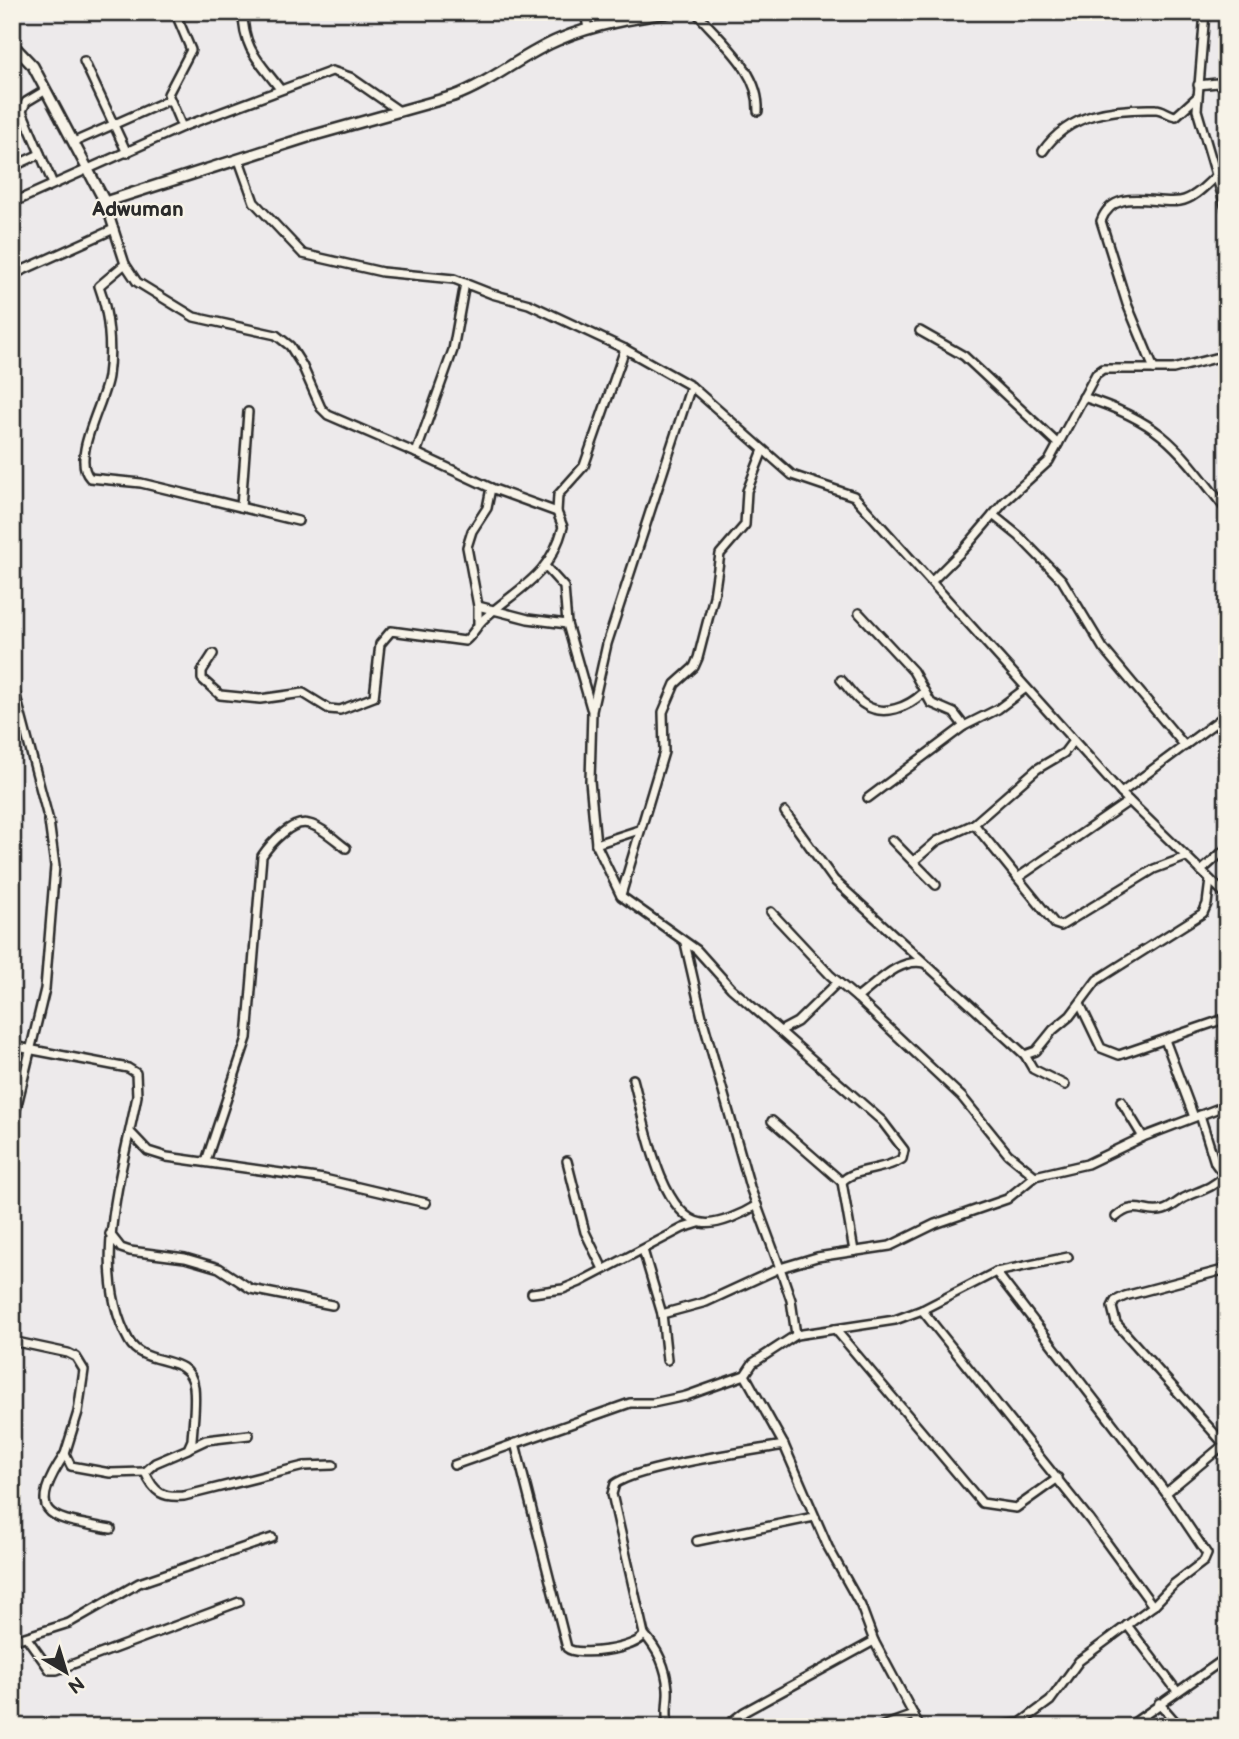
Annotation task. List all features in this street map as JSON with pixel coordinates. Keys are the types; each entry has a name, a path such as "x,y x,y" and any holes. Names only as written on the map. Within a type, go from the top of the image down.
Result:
{"street":[{"path":"175,12 191,50 168,94 182,127"},
{"path":"243,12 243,35 251,53 280,89"},
{"path":"585,12 588,29"},
{"path":"105,202 476,88 557,40 588,29 672,12"},
{"path":"696,12 752,78 759,97 758,111"},
{"path":"1205,12 1196,98 1202,132 1227,212"},
{"path":"12,44 33,66 89,169 105,202 125,264 136,282 194,317 276,335 290,346 320,408 328,415 491,488 557,512"},
{"path":"84,61 127,153"},
{"path":"12,203 182,127 280,89 337,71 399,111"},
{"path":"1198,85 1227,82"},
{"path":"46,90 26,102 22,111 53,184"},
{"path":"1044,151 1062,129 1097,113 1159,108 1176,116 1196,98"},
{"path":"74,142 169,100"},
{"path":"12,167 40,155"},
{"path":"239,160 254,202 303,254 382,272 439,276 529,304 625,349 691,386 763,450 803,481 846,490 932,581 1121,793 1227,896"},
{"path":"1154,369 1127,304 1101,221 1108,208 1129,199 1174,201 1190,198 1216,176"},
{"path":"12,275 114,229"},
{"path":"125,264 99,286 106,300 110,352 105,396 90,430 82,462 84,470 90,478 141,483 298,521"},
{"path":"416,453 453,350 465,283"},
{"path":"920,331 964,356 1058,444"},
{"path":"213,654 202,671 202,679 220,695 260,699 303,693 329,709 340,710 373,697 380,644 391,631 458,642 471,636 478,624 533,582 545,566 563,527 557,512 562,489 584,466 625,349"},
{"path":"932,581 965,548 992,515 1039,474 1058,444 1088,384 1103,369 1172,369 1227,355"},
{"path":"691,386 607,644 592,711 590,781 596,844 621,895 685,942 882,1121 904,1150 902,1159 890,1167 848,1175 842,1182"},
{"path":"1083,397 1132,416 1179,448 1227,511"},
{"path":"241,507 248,412"},
{"path":"621,895 663,752 663,712 675,684 694,667 698,659 720,554 745,525 747,491 763,450"},
{"path":"478,624 478,606 467,547 472,531 487,508 491,488"},
{"path":"992,515 1019,536 1062,580 1103,648 1185,746"},
{"path":"545,566 564,587 567,624 592,711"},
{"path":"478,606 528,620 567,624"},
{"path":"859,613 913,671 931,703 954,713 964,726"},
{"path":"841,680 865,705 885,711 903,707 923,693"},
{"path":"12,681 49,821 55,866 45,989 12,1126"},
{"path":"868,797 964,726 998,709 1026,688"},
{"path":"1121,793 1227,714"},
{"path":"915,860 937,841 974,824 1018,784 1064,753 1073,741"},
{"path":"1019,877 1129,801"},
{"path":"785,812 834,880 1025,1055 1033,1069 1065,1086"},
{"path":"206,1161 247,1038 262,856 277,838 300,824 314,825 346,848"},
{"path":"974,824 1055,924 1061,926 1154,869 1186,857"},
{"path":"596,844 639,830"},
{"path":"892,839 915,860 936,885"},
{"path":"1201,872 1227,848"},
{"path":"1025,1055 1037,1051 1043,1040 1080,1004 1097,980 1203,913 1210,880"},
{"path":"771,912 838,982 962,1097 1008,1154 1035,1177"},
{"path":"685,942 703,1021 757,1205 791,1300 796,1335"},
{"path":"857,998 902,964 912,960 925,963"},
{"path":"780,1031 797,1022 838,982"},
{"path":"1080,1004 1101,1048 1119,1055 1227,1018"},
{"path":"1116,1217 1124,1210 1133,1208 1164,1210 1194,1193 1208,1190 1225,1177 1215,1163 1166,1040"},
{"path":"12,1045 128,1068 136,1073 137,1096 110,1233 115,1296 130,1343 139,1353 180,1364 194,1385 191,1440 188,1449"},
{"path":"633,1079 653,1158 668,1194 699,1223"},
{"path":"1121,1101 1143,1137"},
{"path":"662,1314 706,1302 780,1268 854,1251 890,1246 934,1224 1007,1199 1035,1177 1087,1164 1143,1137 1227,1105"},
{"path":"772,1121 842,1182 854,1251"},
{"path":"131,1132 149,1151 167,1157 324,1179 426,1203"},
{"path":"567,1161 584,1232 603,1269"},
{"path":"532,1293 563,1289 683,1228 743,1213 757,1205"},
{"path":"110,1233 121,1248 130,1251 185,1258 219,1268 251,1289 332,1305"},
{"path":"643,1250 662,1314 667,1360"},
{"path":"454,1465 630,1403 653,1403 686,1396 745,1375 753,1363 796,1335 895,1320 922,1310 996,1272 1068,1257"},
{"path":"1166,1493 1226,1443 1116,1323 1112,1307 1125,1296 1227,1269"},
{"path":"986,1727 1020,1723 1050,1701 1079,1661 1153,1606 1174,1584 1204,1561 1207,1554 1166,1493 996,1272"},
{"path":"922,1310 1058,1478 1153,1606"},
{"path":"835,1329 932,1448 982,1503 1016,1508 1058,1478"},
{"path":"12,1341 68,1353 76,1357 84,1370 78,1412 65,1454 45,1489 44,1498 48,1512 60,1519 111,1529"},
{"path":"745,1375 784,1445 814,1517 861,1606 874,1642 920,1727"},
{"path":"65,1454 76,1469 110,1473 145,1472 155,1464 206,1440 249,1434"},
{"path":"515,1443 569,1651 626,1647 637,1644 644,1634"},
{"path":"669,1727 665,1709 668,1689 661,1654 644,1634 612,1494 615,1484 623,1479 656,1471 784,1445"},
{"path":"145,1472 157,1492 167,1498 304,1466 332,1465"},
{"path":"696,1541 814,1517"},
{"path":"12,1641 69,1623 139,1583 272,1538"},
{"path":"27,1638 50,1670 57,1670 239,1602"},
{"path":"1128,1625 1177,1691"},
{"path":"725,1727 744,1712 874,1642"},
{"path":"1128,1727 1227,1657"},
{"path":"1159,1703 1180,1727"},
{"path":"880,1727 914,1714"}],"district":[{"name":"Adwuman","path":"138,209"}]}
